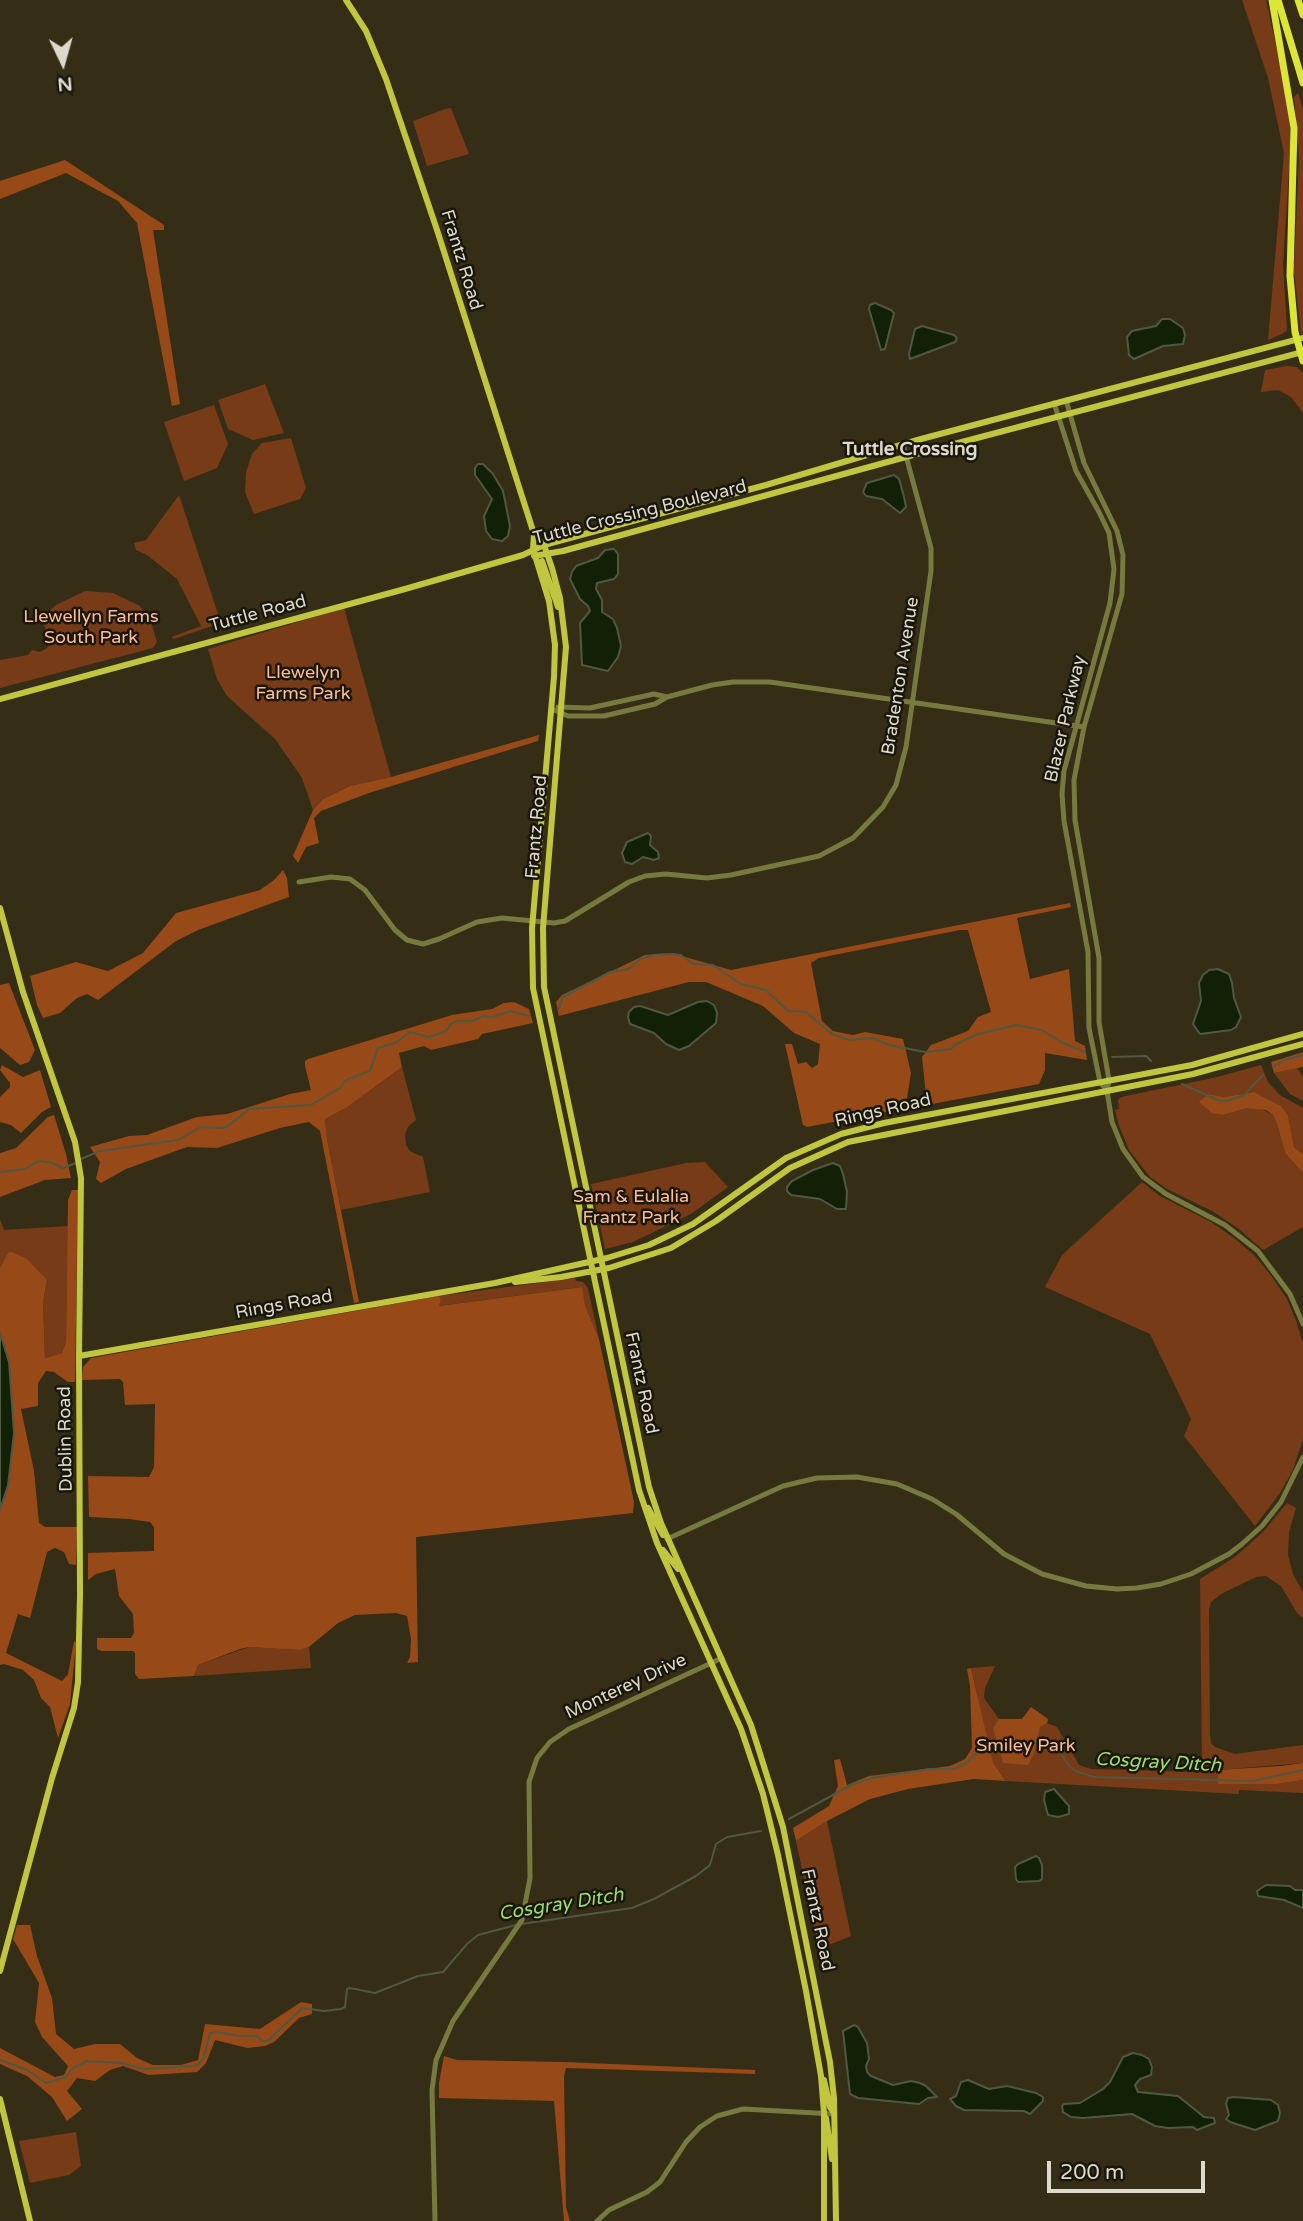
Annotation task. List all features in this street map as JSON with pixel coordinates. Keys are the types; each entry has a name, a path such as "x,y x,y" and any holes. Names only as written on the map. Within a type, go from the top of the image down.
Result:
{"highway":[{"path":"1275,0 1303,83"},
{"path":"1275,0 1294,128 1290,276 1302,355"},
{"path":"1298,0 1303,15"}],"main road":[{"name":"Frantz Road","path":"346,0 366,31 386,79 438,233 534,534 536,553 554,624 552,709 533,921 533,988 640,1494 657,1542 743,1734 772,1830 799,1952 821,2076 824,2113 824,2212 827,2221"},
{"name":"Tuttle Crossing Boulevard","path":"536,553 544,545 1054,403 1300,339"},
{"name":"Tuttle Crossing Boulevard","path":"523,555 548,554 1058,416 1302,355"},
{"name":"Frantz Road","path":"534,534 548,554 560,598 566,647 543,922 544,987 649,1487 667,1539 757,1742 783,1827 826,2040 834,2114 836,2221"},
{"path":"536,553 563,618"},
{"name":"Tuttle Road","path":"0,699 523,555"},
{"name":"Dublin Road","path":"0,908 23,992 75,1142 81,1173 78,1682 74,1707 0,1971"},
{"name":"Rings Road","path":"79,1356 495,1283 600,1260 649,1245 693,1224 786,1158 841,1134 884,1123 1217,1059 1303,1034"},
{"name":"Rings Road","path":"495,1283 539,1280 602,1269 675,1246 716,1222 790,1168 848,1142 1223,1068 1303,1044"},
{"path":"640,1494 661,1534 667,1539"},
{"path":"657,1542 685,1579"},
{"path":"743,1734 757,1742"},
{"path":"821,2076 826,2082 830,2107 834,2114"},
{"path":"0,2099 30,2221"},
{"path":"824,2113 828,2122 830,2151 835,2167"},
{"path":"824,2152 829,2204 836,2211"}],"street":[{"name":"Blazer Parkway","path":"1066,400 1088,472 1117,531 1124,563 1124,584 1119,610 1084,727 1074,780 1075,820 1099,958 1099,1022 1115,1132 1135,1168 1155,1187 1215,1218 1249,1243 1281,1280 1303,1324"},
{"name":"Blazer Parkway","path":"1054,403 1076,471 1100,512 1108,533 1114,569 1110,603 1064,771 1064,821 1090,969 1088,1020 1100,1082 1107,1091"},
{"name":"Bradenton Avenue","path":"299,882 331,877 350,879 365,890 395,930 407,940 423,944 477,922 502,918 562,922 571,919 629,881 645,876 666,874 717,878 806,860 839,847 869,824 883,807 896,785 906,747 931,571 931,548 903,445"},
{"path":"552,709 561,715 591,718 615,715 712,685 755,682 805,686 1084,727"},
{"path":"552,709 562,706 590,708 654,694 667,697"},
{"path":"667,1539 783,1486 817,1478 857,1477 906,1487 932,1499 956,1514 1004,1554 1043,1575 1087,1587 1137,1588 1161,1584 1191,1574 1242,1544 1262,1526 1281,1502 1303,1457"},
{"name":"Monterey Drive","path":"435,2221 432,2090 438,2053 453,2021 522,1920 530,1878 529,1782 537,1758 543,1749 569,1729 722,1658"},
{"path":"597,2221 609,2210 647,2192 660,2182 692,2136 717,2116 743,2109 834,2114"}],"green space":[{"path":"1242,0 1266,0 1290,124 1283,263 1287,330 1268,340 1284,153 1268,78"},
{"path":"1298,93 1303,109 1301,335 1294,271 1299,157 1294,97"},
{"path":"451,108 469,154 427,166 413,121"},
{"path":"65,160 164,225 164,230 153,230 180,404 172,406 137,223 118,201 66,173 0,199 0,181"},
{"path":"1297,367 1303,373 1303,413 1291,397 1278,390 1261,392 1265,370"},
{"path":"265,384 284,433 253,440 228,429 218,400"},
{"path":"214,405 228,444 217,468 184,481 164,422"},
{"path":"291,438 306,488 300,499 254,514 245,492 246,472 252,454 262,443"},
{"name":"Llewellyn Farms South Park","path":"179,495 221,623 174,639 171,637 201,626 177,579 147,555 136,550 134,543 146,540"},
{"name":"Llewellyn Farms South Park","path":"85,591 113,593 140,606 152,625 157,642 153,648 0,688 0,660 28,655 32,650 40,652 47,648 50,642 44,625 48,612 56,605"},
{"name":"Llewelyn Farms Park","path":"344,608 391,777 350,786 323,799 313,810 302,778 275,739 227,696 217,679 208,649"},
{"path":"539,735 538,741 369,793 321,811 314,818 319,843 306,847 298,863 293,856 313,810 323,799 350,786"},
{"path":"283,870 287,878 289,897 198,930 176,941 98,1000 87,994 77,998 60,1013 43,1018 30,976 76,962 108,971 143,953 176,913 260,890"},
{"path":"1070,903 1071,907 1017,918 1030,979 1069,969 1075,1041 1085,1046 1087,1060 1045,1053 1045,1070 1039,1084 927,1105 922,1057 931,1045 968,1031 978,1017 991,1012 968,930 819,958 811,963 822,1021 833,1031 853,1035 865,1032 903,1039 911,1073 907,1098 896,1110 807,1127 803,1125 785,1044 792,1044 798,1064 806,1062 812,1068 818,1064 820,1044 794,1033 763,1006 706,982 689,982 559,1016 556,1002 562,995 645,955 671,953 731,970"},
{"path":"9,983 35,1050 29,1062 20,1065 0,1048 0,985"},
{"path":"514,1002 529,1009 533,1023 482,1034 478,1039 431,1050 424,1046 399,1053 402,1067 346,1108 325,1119 359,1302 354,1303 320,1131 309,1122 280,1128 217,1148 187,1147 126,1169 101,1183 96,1179 100,1162 90,1147 129,1136 147,1135 197,1117 227,1114 311,1090 305,1066 308,1059 452,1015 492,1009"},
{"path":"1303,1052 1303,1067 1274,1073 1271,1062"},
{"path":"2,1065 23,1077 40,1070 51,1107 42,1112 21,1133 11,1125 0,1122 0,1097 10,1087 0,1070"},
{"path":"1261,1065 1268,1082 1280,1095 1303,1108 1303,1154 1294,1147 1288,1115 1281,1106 1254,1092 1224,1097 1209,1094 1212,1112 1223,1115 1247,1108 1260,1108 1273,1115 1285,1153 1303,1173 1303,1227 1263,1250 1239,1229 1212,1211 1167,1189 1150,1177 1129,1150 1115,1110 1119,1109 1118,1100 1121,1097"},
{"path":"402,1067 416,1120 405,1134 406,1145 410,1151 423,1157 430,1192 341,1210 325,1119 346,1108"},
{"path":"1297,1068 1303,1077 1303,1101 1290,1094 1274,1073"},
{"path":"1254,1092 1281,1106 1288,1115 1294,1147 1303,1154 1303,1173 1285,1153 1277,1124 1273,1115 1266,1110 1247,1108 1223,1115 1212,1113 1199,1102 1209,1094 1224,1097"},
{"path":"54,1115 71,1178 45,1180 0,1197 0,1153 16,1148 48,1117"},
{"name":"Sam & Eulalia Frantz Park","path":"705,1162 728,1187 691,1214 633,1242 605,1249 591,1184 686,1163"},
{"path":"1142,1182 1160,1196 1211,1222 1254,1255 1287,1299 1296,1321 1303,1343 1303,1439 1293,1470 1280,1493 1255,1526 1184,1436 1191,1419 1150,1334 1045,1287 1062,1255"},
{"path":"72,1190 78,1190 75,1382 68,1382 54,1372 46,1371 38,1383 38,1406 21,1409 34,1471 39,1523 45,1527 77,1527 76,1565 69,1564 64,1552 55,1548 47,1552 30,1618 18,1614 6,1653 62,1681 68,1674 74,1641 76,1643 70,1704 58,1738 50,1707 41,1698 34,1680 23,1670 0,1665 0,1510 8,1485 9,1362 0,1333 0,1267 9,1251 27,1259 47,1280 43,1302 45,1358 62,1353 66,1341 68,1200"},
{"path":"0,1219 4,1230 68,1226 66,1341 62,1353 45,1358 43,1302 47,1280 9,1251 0,1267"},
{"path":"575,1278 588,1288 599,1339 585,1305 581,1287 438,1306 441,1300 439,1296"},
{"path":"582,1287 585,1305 599,1339 634,1502 633,1513 416,1537 418,1662 407,1663 411,1639 407,1616 396,1613 355,1615 338,1623 309,1647 300,1650 249,1647 240,1649 198,1665 194,1676 139,1679 135,1674 133,1651 97,1649 97,1638 131,1638 134,1633 133,1614 119,1596 115,1569 96,1574 88,1580 88,1553 154,1551 154,1527 150,1522 89,1517 88,1476 149,1477 154,1467 155,1404 125,1405 123,1382 120,1379 82,1380 83,1367 91,1358 439,1296 439,1306"},
{"name":"Smiley Park","path":"1287,1503 1296,1508 1289,1532 1288,1555 1293,1574 1303,1592 1303,1618 1297,1613 1281,1586 1266,1576 1256,1577 1221,1594 1211,1602 1210,1734 1211,1743 1215,1747 1235,1754 1303,1745 1303,1763 1218,1770 1219,1784 1277,1784 1303,1780 1303,1793 1239,1790 1239,1794 1006,1781 999,1771 976,1770 978,1697 971,1668 995,1666 985,1688 984,1698 999,1719 1022,1719 1031,1707 1048,1719 1047,1723 1057,1727 1079,1765 1091,1769 1202,1772 1200,1579 1235,1557 1263,1532"},
{"path":"249,1647 300,1650 309,1647 311,1668 194,1676 198,1665"},
{"path":"971,1668 993,1763 1006,1781 974,1779 908,1789 870,1799 796,1841 793,1828 829,1806 838,1786 834,1760 840,1759 847,1785 869,1776 950,1766 965,1759 972,1748 967,1669"},
{"name":"Smiley Park","path":"1031,1707 1048,1719 1047,1723 1040,1727 1034,1753 1028,1765 1003,1763 993,1728 999,1719 1022,1719"},
{"path":"1303,1763 1303,1780 1277,1784 1218,1784 1218,1770"},
{"path":"827,1821 851,1936 819,1949 796,1841"},
{"path":"17,1925 30,1925 37,1956 52,1998 56,2034 74,2049 95,2044 120,2044 137,2058 153,2065 181,2065 198,2060 205,2024 260,2029 301,2002 312,2004 312,2014 299,2018 274,2042 265,2046 247,2048 215,2040 206,2063 197,2072 149,2075 123,2066 110,2070 95,2081 77,2078 67,2091 82,2109 67,2121 52,2097 27,2076 0,2064 0,2048 55,2077 64,2075 68,2066 42,2037 35,2022 39,1983 13,1939"},
{"path":"444,2056 457,2060 755,2070 755,2074 566,2068 566,2207 570,2221 564,2221 554,2101 439,2098"},
{"path":"76,2132 81,2166 69,2175 30,2183 19,2141"}],"shaded area":[{"path":"875,303 894,313 885,349 881,350 869,309 870,305"},
{"path":"1162,319 1170,319 1183,328 1183,344 1163,346 1134,359 1129,355 1127,337 1132,331 1156,326"},
{"path":"922,326 957,338 955,342 910,359 915,329"},
{"path":"478,464 483,464 493,474 503,491 510,526 508,536 502,541 492,539 486,531 484,516 492,499 475,475"},
{"path":"894,475 899,479 906,507 900,513 882,499 866,496 863,492 867,483"},
{"path":"614,549 618,554 618,574 614,579 597,583 596,589 602,600 602,612 613,619 621,646 618,657 608,671 582,665 580,623 590,611 580,599 570,579 576,566 598,558 605,550"},
{"path":"648,833 651,836 650,845 658,852 659,858 654,860 643,857 632,864 625,862 622,853 627,842"},
{"path":"1218,969 1229,974 1241,1017 1236,1027 1231,1030 1200,1034 1193,1024 1201,1001 1199,983 1209,970"},
{"path":"707,1001 714,1005 716,1023 689,1046 679,1050 666,1044 654,1033 630,1024 628,1017 634,1007 640,1006 668,1015"},
{"path":"833,1163 840,1166 843,1174 847,1192 846,1209 837,1209 820,1199 791,1195 787,1191 792,1181"},
{"path":"0,1333 9,1362 14,1433 8,1485 0,1510"},
{"path":"1054,1789 1069,1806 1069,1814 1058,1817 1048,1815 1045,1792"},
{"path":"1036,1856 1042,1865 1042,1879 1018,1882 1015,1867"},
{"path":"1266,1885 1290,1886 1295,1890 1303,1890 1303,1908 1284,1900 1258,1896 1257,1891"},
{"path":"854,2025 867,2043 869,2059 866,2066 871,2076 893,2085 911,2081 920,2083 937,2097 928,2098 919,2104 858,2098 850,2094 843,2031"},
{"path":"1133,2053 1149,2059 1152,2067 1151,2075 1140,2079 1135,2085 1138,2092 1178,2096 1204,2117 1214,2118 1215,2123 1197,2130 1193,2127 1168,2128 1155,2126 1132,2114 1083,2118 1071,2117 1063,2112 1064,2104 1080,2103 1103,2089 1110,2082 1123,2057"},
{"path":"968,2080 989,2089 1007,2086 1036,2093 1043,2097 1043,2101 1030,2114 1024,2111 964,2110 950,2099 956,2096 961,2082"},
{"path":"1228,2098 1271,2100 1278,2105 1278,2121 1255,2130 1230,2122 1226,2119 1229,2115 1226,2104"}],"waterway":[{"path":"559,1009 563,997 610,972 629,969 640,959 673,954 681,955 693,964 713,965 741,984 766,990 788,1011 806,1012 832,1034 849,1040 873,1038 889,1045 925,1052 951,1049 978,1034 1016,1025 1042,1030 1085,1052"},
{"path":"81,1159 100,1151 178,1140 201,1127 223,1128 249,1109 311,1105 340,1088 346,1080 370,1071 378,1048 395,1043 410,1032 429,1037 446,1031 457,1021 473,1021 483,1016 493,1017 510,1011 529,1016"},
{"path":"1273,1067 1284,1060 1303,1055"},
{"path":"1112,1057 1146,1056 1151,1061"},
{"path":"1182,1084 1220,1101 1227,1101 1244,1095 1263,1075"},
{"path":"0,1172 25,1169 38,1161 50,1162 63,1168 76,1163"},
{"name":"Cosgray Ditch","path":"789,1819 853,1784 872,1778 929,1769 954,1769 966,1763 984,1746 993,1743 1048,1743 1057,1748 1070,1767 1095,1777 1253,1781 1303,1770"},
{"name":"Cosgray Ditch","path":"521,1924 632,1908 696,1876 710,1865 716,1844 727,1837 761,1831"},
{"name":"Cosgray Ditch","path":"0,2060 27,2070 46,2083 66,2077 73,2068 87,2061 121,2063 145,2069 193,2066 199,2064 204,2057 210,2033 257,2036 262,2041 268,2041 302,2008 324,2011 341,2009 345,2007 347,1989 375,1993 418,1976 443,1972 478,1935 516,1925"}],"district":[{"name":"Tuttle Crossing","path":"910,450"}]}
